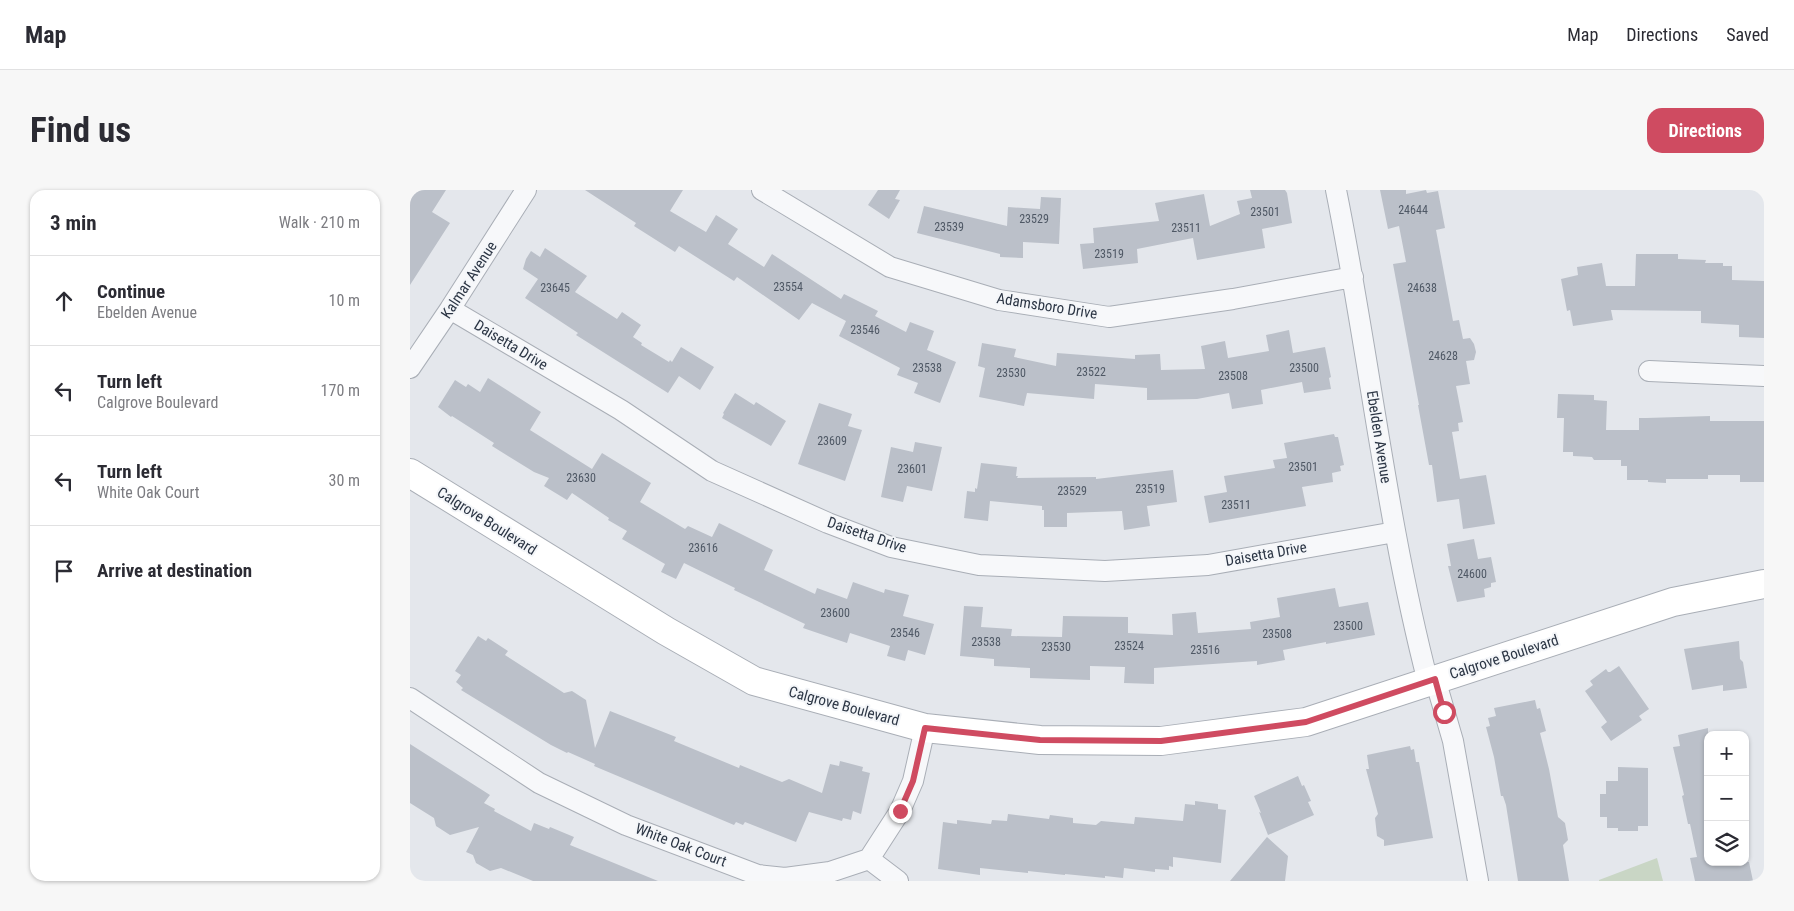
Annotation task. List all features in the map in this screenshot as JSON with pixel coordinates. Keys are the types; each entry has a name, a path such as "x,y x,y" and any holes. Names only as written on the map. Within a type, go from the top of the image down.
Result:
{"street":[{"name":"Kalmar Avenue","path":"410,368 526,190"},
{"name":"Adamsboro Drive","path":"762,190 890,267 999,300 1109,316 1233,299 1354,277"},
{"name":"Ebelden Avenue","path":"1336,190 1354,277 1395,532 1432,681 1453,741 1478,881"},
{"name":"Daisetta Drive","path":"450,309 621,410 712,471 828,523 891,547 979,564 1105,571 1208,564 1395,532"},
{"path":"1649,371 1764,376"},
{"name":"Calgrove Boulevard","path":"410,473 657,626 754,681 925,728 1040,740 1161,741 1306,722 1673,602 1764,584"},
{"name":"White Oak Court","path":"410,698 539,783 626,825 758,874 784,878 830,872 869,859"},
{"path":"898,881 869,859 900,811 913,781 925,728"}],"green space":[{"path":"1657,858 1663,881 1599,881 1599,880"}],"building":[{"path":"410,190 446,190 432,212 450,223 410,285"},
{"path":"585,190 683,190 670,211 706,232 716,215 738,229 728,244 764,267 772,254 841,299 844,294 878,311 875,316 906,332 910,322 934,331 927,350 956,362 940,403 914,393 918,383 897,375 900,368 839,336 846,321 812,303 799,320 737,277 734,281 679,246 675,252 634,226 636,223"},
{"path":"878,190 900,190 895,199 900,200 889,219 868,205"},
{"path":"1250,190 1285,190 1287,193 1292,223 1262,229 1265,248 1197,260 1193,238 1137,249 1138,263 1083,269 1080,244 1094,243 1093,228 1159,221 1155,203 1204,194 1210,226 1240,214 1237,201 1252,198"},
{"path":"1380,190 1406,190 1406,194 1426,190 1427,193 1438,191 1445,228 1436,230 1453,321 1459,320 1463,339 1470,338 1476,352 1474,360 1466,361 1470,384 1456,386 1463,422 1458,423 1459,431 1452,432 1460,479 1486,475 1495,524 1463,529 1459,499 1437,502 1432,465 1429,465 1393,264 1406,262 1399,226 1388,229"},
{"path":"1041,197 1061,198 1059,244 1023,242 1023,258 1000,257 1000,254 917,233 924,206 1007,226 1008,207 1040,209"},
{"path":"545,248 587,276 575,292 617,319 622,312 641,325 633,337 642,343 641,345 669,362 670,360 672,362 681,347 714,367 700,390 679,376 668,393 576,335 578,333 525,298 538,279 523,269 526,259 531,251 540,257"},
{"path":"1636,254 1678,254 1678,259 1706,260 1705,263 1723,263 1723,266 1732,266 1732,280 1764,281 1764,338 1739,337 1739,325 1701,323 1701,311 1611,310 1613,320 1573,326 1570,310 1567,311 1561,279 1578,275 1577,267 1602,263 1606,286 1635,286"},
{"path":"1289,330 1293,353 1325,347 1331,377 1329,378 1331,389 1304,393 1302,382 1261,390 1263,404 1232,409 1229,393 1197,399 1147,400 1147,388 1095,384 1094,399 1027,393 1024,406 979,397 985,368 978,366 982,343 1016,349 1014,357 1056,366 1057,353 1135,359 1135,355 1160,354 1161,370 1205,369 1201,346 1225,341 1228,358 1269,351 1266,335"},
{"path":"488,378 541,412 530,430 592,469 602,453 651,483 640,502 685,529 688,526 712,537 719,523 773,550 764,570 815,594 817,588 847,599 853,582 884,593 885,589 909,595 903,616 934,624 925,655 908,650 905,661 887,656 890,646 850,633 847,643 803,628 805,624 734,590 735,588 684,563 676,579 661,572 665,564 622,539 627,531 608,520 609,518 572,493 567,500 544,486 549,478 534,472 492,446 494,443 438,407 455,380 466,387 468,384 480,392"},
{"path":"735,393 754,405 756,402 786,421 771,446 722,418"},
{"path":"1558,394 1594,395 1594,400 1607,401 1606,430 1639,430 1639,418 1710,416 1710,421 1764,421 1764,482 1740,482 1740,475 1708,475 1708,479 1666,479 1666,483 1648,482 1648,480 1627,480 1627,466 1621,466 1621,460 1594,460 1592,457 1573,456 1573,452 1563,452 1564,418 1557,418"},
{"path":"819,403 852,414 848,426 862,430 845,481 798,464"},
{"path":"1334,434 1335,437 1338,437 1344,465 1340,466 1341,471 1332,473 1333,482 1302,487 1306,506 1209,523 1204,496 1227,492 1224,476 1275,468 1273,460 1287,458 1284,443"},
{"path":"915,442 942,447 932,491 907,486 903,502 881,497 891,447 913,452"},
{"path":"981,463 1017,467 1017,478 1096,477 1096,479 1173,470 1177,502 1147,506 1150,526 1124,530 1122,511 1067,513 1067,527 1044,527 1044,510 1042,510 1042,506 990,501 988,521 964,518 967,491 975,492 975,488 977,489"},
{"path":"1474,539 1478,559 1491,557 1496,582 1491,583 1491,587 1484,589 1485,597 1457,602 1448,566 1451,566 1447,544"},
{"path":"1335,588 1339,607 1368,602 1375,635 1283,650 1285,660 1257,665 1257,661 1154,668 1154,684 1124,683 1125,667 1090,666 1090,680 1030,678 1030,668 994,666 994,659 960,656 964,606 983,607 981,627 1012,629 1011,636 1062,637 1063,616 1128,617 1128,633 1173,635 1172,614 1196,612 1198,633 1251,629 1250,622 1280,617 1277,598"},
{"path":"478,636 486,641 488,638 508,651 505,655 564,693 572,691 586,700 595,748 610,711 676,737 674,741 739,768 740,765 782,782 789,779 822,793 830,764 839,766 840,761 863,767 862,771 870,773 861,814 853,811 851,820 843,818 842,821 809,812 796,842 745,822 743,825 736,822 734,825 594,766 595,764 551,745 461,690 463,688 456,682 461,675 455,671"},
{"path":"1739,641 1740,659 1743,662 1747,688 1723,691 1723,685 1692,690 1684,649"},
{"path":"1619,666 1649,709 1639,716 1642,720 1611,741 1601,727 1607,722 1585,691 1593,685 1590,681 1606,669 1610,672"},
{"path":"1535,700 1537,709 1540,708 1546,731 1540,733 1558,817 1565,823 1568,840 1563,845 1569,881 1518,881 1506,805 1503,796 1501,796 1486,727 1490,726 1488,718 1496,716 1494,708"},
{"path":"1708,728 1708,731 1704,731 1704,866 1749,866 1749,862 1753,881 1695,881 1690,858 1697,857 1690,824 1688,824 1682,796 1684,795 1673,747 1680,746 1678,735"},
{"path":"410,744 490,795 484,803 495,809 494,811 531,831 534,823 549,829 550,827 574,837 570,845 658,881 533,881 501,868 490,871 476,863 473,855 466,852 479,827 450,835 436,826 434,818 410,803"},
{"path":"1410,746 1411,750 1414,749 1416,762 1419,762 1433,838 1384,846 1384,840 1377,836 1375,818 1378,814 1366,769 1369,769 1367,755"},
{"path":"1618,767 1648,768 1648,826 1638,826 1638,831 1618,831 1618,828 1607,828 1607,817 1600,817 1600,794 1606,794 1606,781 1618,781"},
{"path":"1298,776 1311,801 1308,802 1314,815 1268,835 1254,796"},
{"path":"1195,801 1218,804 1218,809 1226,810 1221,863 1173,857 1173,867 1169,866 1169,870 1155,869 1155,872 1124,868 1123,878 1028,871 1028,873 980,868 980,875 938,869 943,822 957,824 957,820 991,824 992,820 1007,821 1008,814 1049,819 1050,815 1073,818 1073,823 1096,825 1101,821 1134,824 1135,817 1183,821 1185,804 1195,805"},
{"path":"1267,837 1288,856 1285,881 1230,881"}],"route":[{"path":"900,811 913,781 925,728 1040,740 1161,741 1306,722 1435,679 1444,712"}]}
